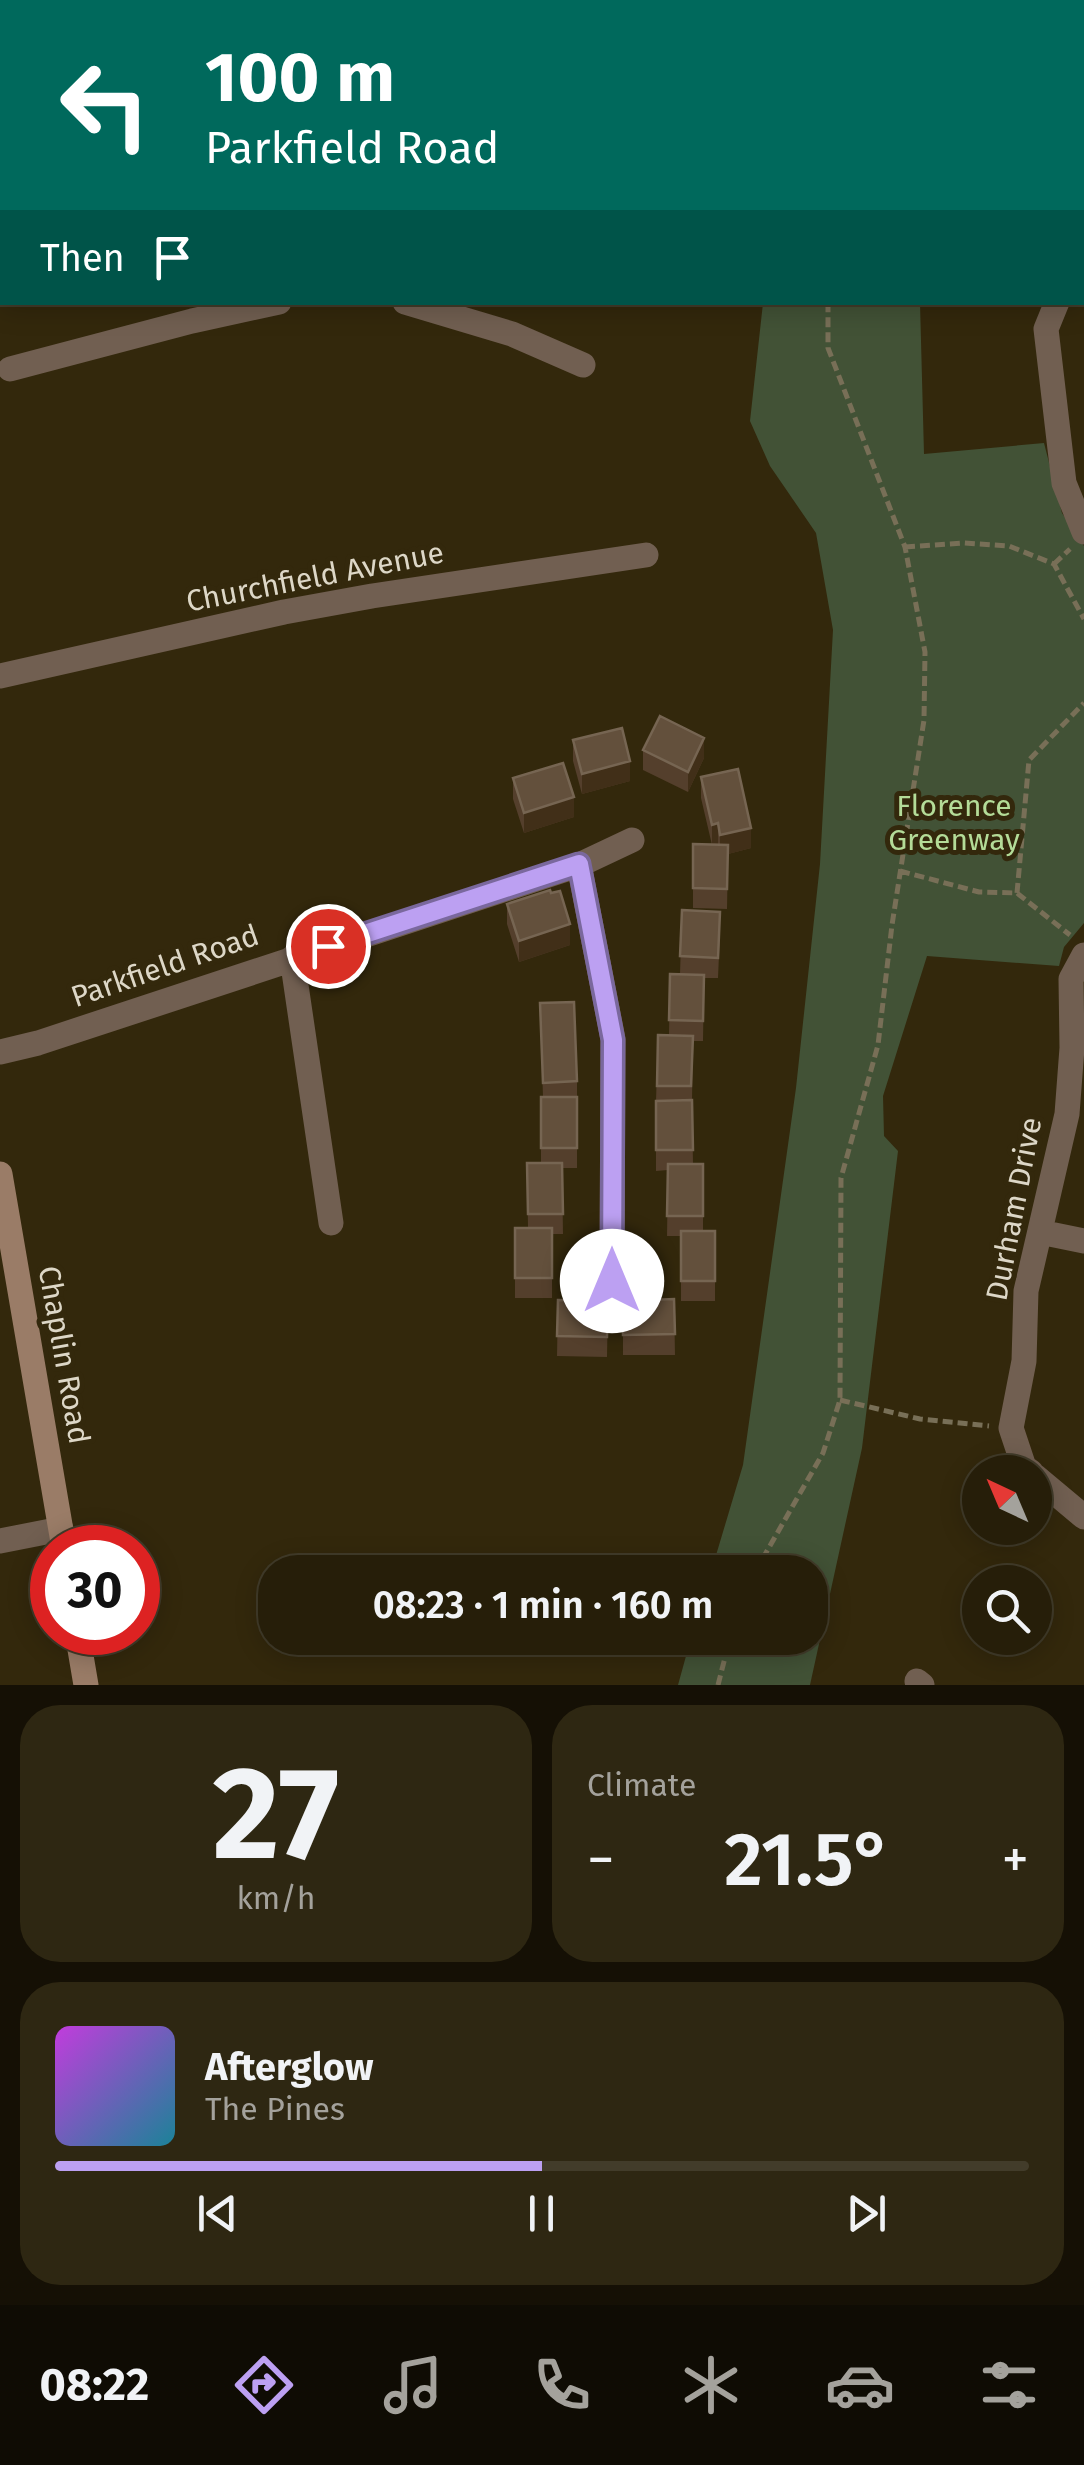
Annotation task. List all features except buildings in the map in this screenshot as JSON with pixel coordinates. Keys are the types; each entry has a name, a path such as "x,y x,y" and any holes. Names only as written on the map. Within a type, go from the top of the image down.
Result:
{"street":[{"path":"10,369 190,312 252,305"},
{"path":"415,305 512,334 583,365"},
{"path":"1056,305 1046,329 1064,484 1084,532"},
{"name":"Churchfield Avenue","path":"0,676 284,612 646,555"},
{"name":"Parkfield Road","path":"0,1052 38,1043 579,864 632,840"},
{"path":"579,864 613,1040 599,1281 642,1282"},
{"name":"Durham Drive","path":"1011,1428 1024,1360 1026,1291 1067,1114 1077,945"},
{"path":"292,958 332,1224"},
{"name":"Chaplin Road","path":"0,1174 60,1525"},
{"path":"1040,1232 1084,1241"},
{"path":"1011,1428 1020,1455"},
{"path":"1052,1490 1084,1517"},
{"path":"0,1541 30,1540"},
{"path":"81,1655 86,1685"}],"path":[{"path":"765,1555 823,1453 840,1400 842,1178 878,1045 924,720 925,652 905,548 828,348 828,305"},
{"path":"905,548 964,543 1009,546 1054,564 1084,619"},
{"path":"1017,893 1028,760 1084,703"},
{"path":"900,872 979,892 1017,893 1077,945"},
{"path":"840,1400 920,1419 1011,1428"},
{"path":"718,1685 726,1655"}],"green space":[{"name":"Florence Greenway","path":"763,305 920,305 924,454 1044,443 1062,513 1084,546 1084,923 1064,947 1059,966 927,956 883,1096 884,1136 898,1151 862,1448 828,1603 828,1555 716,1555 743,1465 796,1088 820,864 833,630 816,533 770,466 750,421"},
{"name":"Florence Greenway","path":"686,1655 817,1655 810,1685 678,1685"}],"route":[{"path":"328,946 579,864 613,1040 612,1281"}]}
